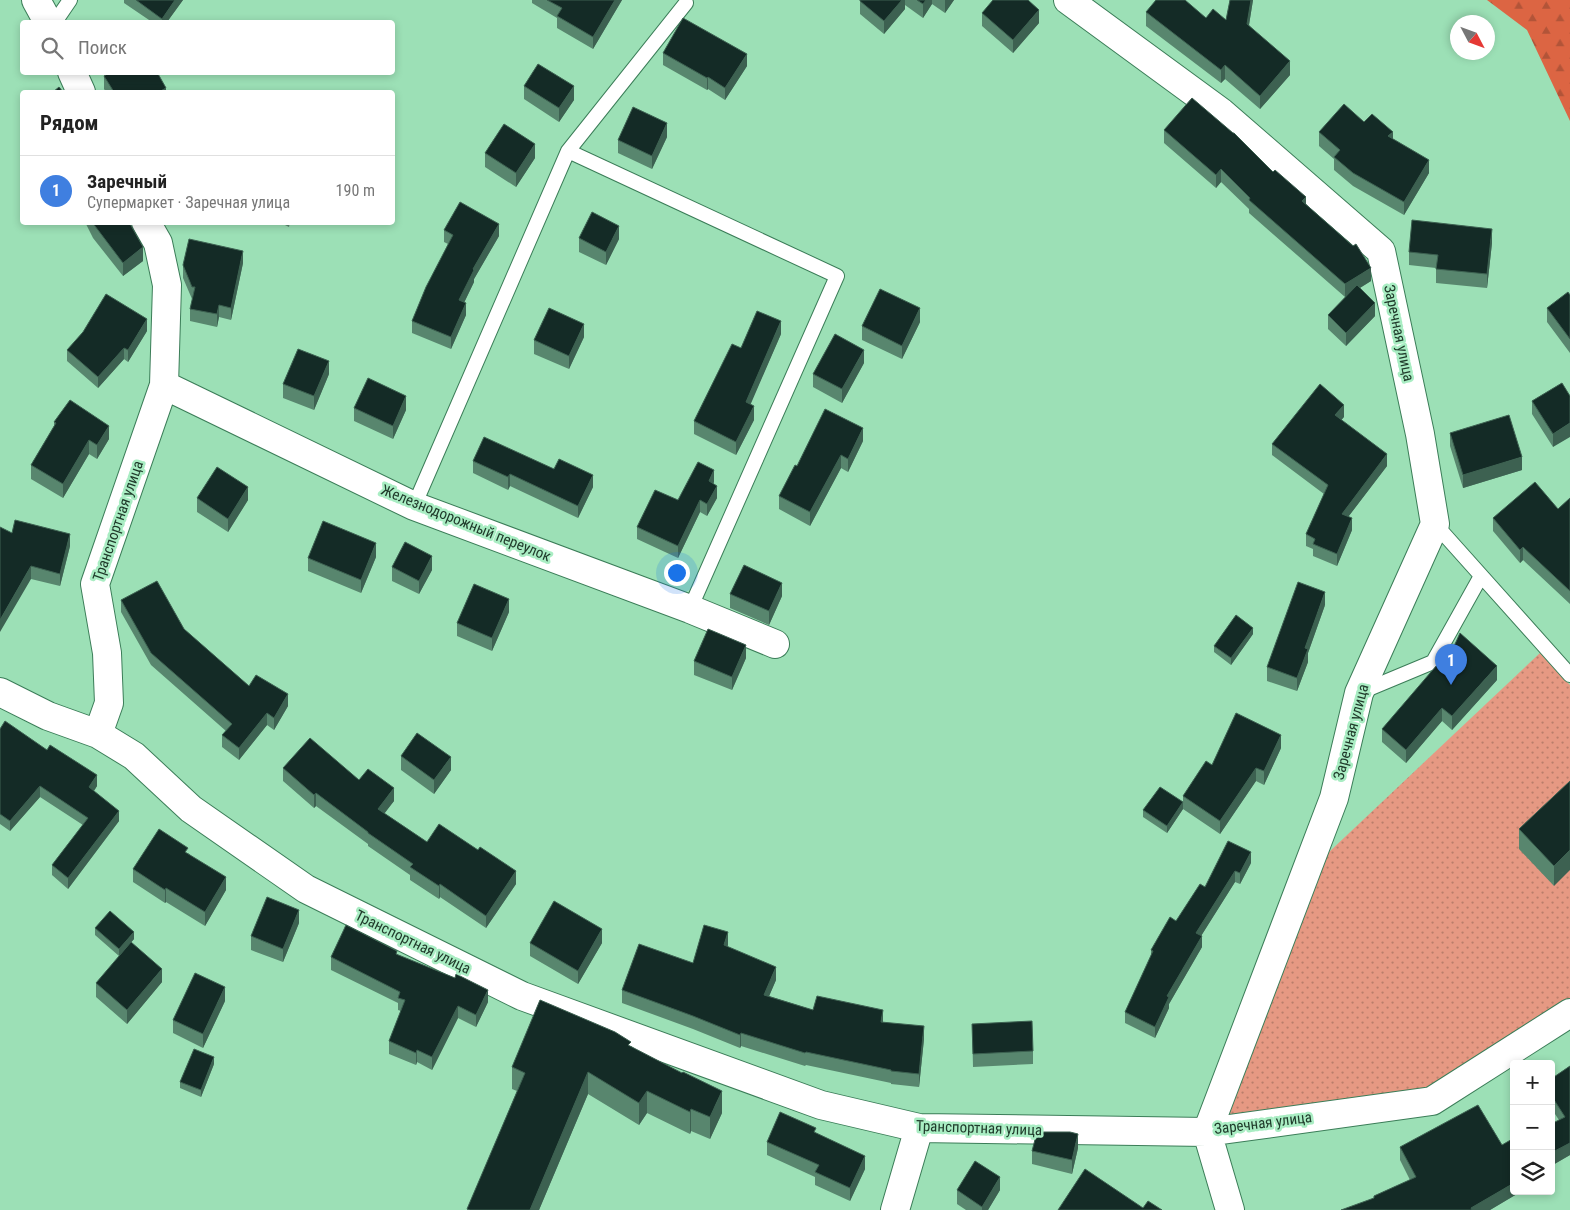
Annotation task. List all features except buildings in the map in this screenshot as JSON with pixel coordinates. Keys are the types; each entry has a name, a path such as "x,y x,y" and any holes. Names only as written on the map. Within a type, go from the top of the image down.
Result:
{"street":[{"path":"36,0 47,20"},
{"name":"Заречная улица","path":"1068,0 1221,112 1381,251 1420,434 1435,524 1359,693 1334,798 1207,1132 1432,1101 1570,1013"},
{"path":"73,75 80,90"},
{"name":"Транспортная улица","path":"148,225 158,243 167,285 164,386 95,584 108,653 109,703 98,734 134,756 191,809 306,889 522,996 821,1105 919,1128 1207,1132"},
{"name":"Железнодорожный переулок","path":"164,386 414,506 690,608 775,644"},
{"path":"0,692 48,716 98,734"},
{"path":"895,1210 919,1128"},
{"path":"1207,1132 1230,1210"}],"lane":[{"path":"56,20 70,0"},
{"path":"414,506 568,151 686,4"},
{"path":"568,151 837,276 690,608"},
{"path":"1435,524 1570,675"},
{"path":"1359,693 1433,662 1481,576"}],"green space":[{"path":"1487,0 1570,0 1570,121 1527,30"}],"shaded area":[{"path":"1540,653 1570,685 1570,1008 1427,1097 1220,1123 1328,853"}],"place":[{"name":"Заречный","path":"1451,685"}]}
